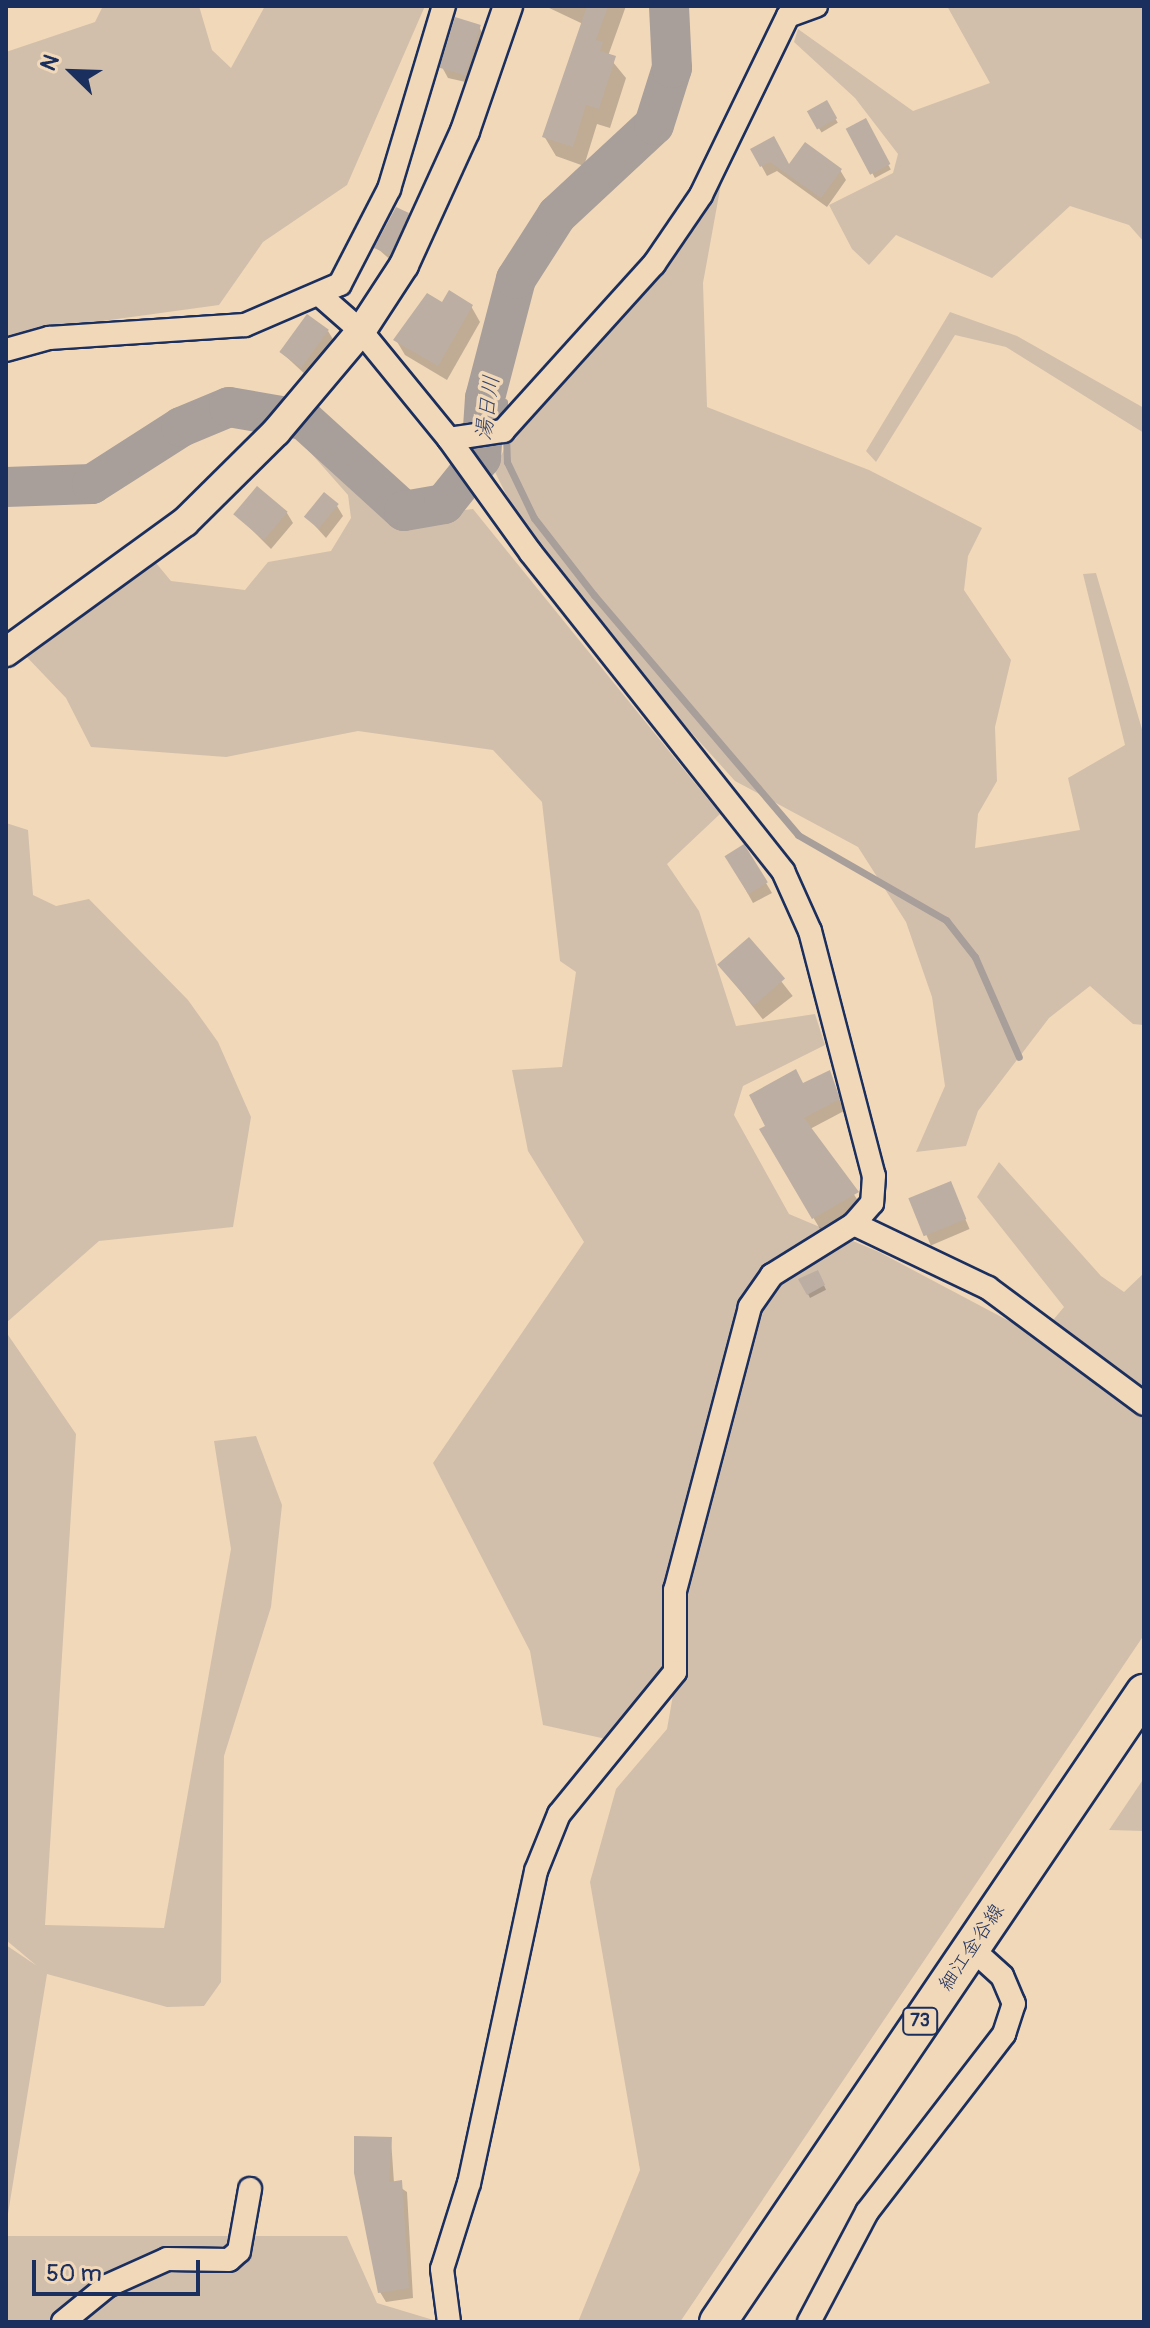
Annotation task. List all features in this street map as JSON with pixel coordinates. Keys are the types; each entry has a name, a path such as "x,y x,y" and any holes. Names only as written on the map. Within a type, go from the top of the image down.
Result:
{"main road":[{"name":"細江金谷線","path":"718,2322 1134,1707"}],"street":[{"path":"6,350 49,338 245,325 321,296 340,284 389,189 444,6"},
{"path":"6,652 185,522 276,432 361,331 404,265 459,144 508,6"},
{"path":"449,439 503,431 654,264 701,195 788,16 816,6"},
{"path":"321,296 361,331 449,439 531,553 783,871 810,931 869,1144 872,1203 854,1224 772,1275 750,1307 675,1590 675,1672 559,1814 536,1871 469,2183 442,2269 449,2322"},
{"path":"854,1224 988,1288 1144,1404"},
{"path":"809,2322 883,2188 1004,2034 1014,2004 1002,1976 970,1947"},
{"path":"63,2322 107,2286 167,2259 229,2260 239,2251 250,2189"}],"shaded area":[{"path":"103,6 199,6 212,50 231,68 265,6 425,6 347,185 263,242 219,305 95,322 6,345 6,52 95,22"},
{"path":"947,6 1144,6 1144,242 1129,225 1070,206 992,278 896,235 869,265 852,249 829,205 893,173 898,154 855,98 794,42 798,29 913,111 990,83"},
{"path":"721,184 703,283 707,407 869,470 982,528 968,556 964,590 1011,660 995,727 997,781 978,814 975,848 1080,830 1068,778 1125,745 1083,574 1096,573 1144,736 1144,1025 1133,1024 1090,986 1049,1018 978,1111 966,1146 916,1152 945,1086 932,997 906,922 858,847 735,781 542,567 494,470 527,403"},
{"path":"950,312 1017,336 1144,408 1144,433 1006,347 955,335 876,462 866,451"},
{"path":"302,443 323,448 407,517 473,509 720,814 667,864 699,911 736,1026 815,1014 825,1045 743,1086 734,1115 789,1214 879,1252 1039,1337 1064,1307 977,1197 999,1162 1101,1276 1124,1292 1144,1273 1144,1635 680,2322 578,2322 640,2170 590,1882 616,1789 667,1729 673,1695 606,1739 543,1725 530,1651 433,1463 584,1242 528,1151 512,1070 562,1067 576,972 560,961 542,802 493,750 358,731 226,757 91,747 66,698 23,653 156,563 171,581 245,590 268,562 331,551 351,518 348,495"},
{"path":"6,823 28,830 33,895 56,906 89,899 188,1000 218,1042 251,1117 233,1227 99,1241 6,1323"},
{"path":"6,1332 76,1434 45,1925 164,1928 231,1549 214,1441 256,1436 282,1505 271,1607 224,1756 221,1982 204,2006 167,2007 47,1974 6,2226 6,1945 37,1966 6,1940"},
{"path":"1144,1778 1144,1831 1109,1830"},
{"path":"6,2236 347,2236 377,2303 440,2322 6,2322"}],"building":[{"path":"587,6 608,6 596,40 603,42 600,51 616,56 599,109 586,105 573,147 542,137"},
{"path":"455,17 481,25 465,76 440,68"},
{"path":"827,100 837,118 817,130 807,111"},
{"path":"866,118 890,164 870,175 846,129"},
{"path":"774,136 789,164 805,142 842,169 821,198 770,162 760,167 750,149"},
{"path":"396,207 409,213 390,255 374,248"},
{"path":"449,290 473,305 438,366 393,340 427,293 442,302"},
{"path":"307,314 329,330 301,368 279,352"},
{"path":"257,486 288,512 264,540 233,514"},
{"path":"324,492 339,504 319,529 304,517"},
{"path":"744,844 768,882 748,894 724,856"},
{"path":"749,937 785,979 753,1006 717,965"},
{"path":"796,1069 803,1083 830,1070 840,1099 804,1118 859,1192 812,1219 759,1129 765,1126 749,1095"},
{"path":"951,1181 966,1219 924,1236 908,1198"},
{"path":"818,1270 825,1285 807,1295 798,1279"},
{"path":"354,2136 392,2137 389,2182 402,2180 409,2288 378,2293 354,2173"}],"waterway":[{"name":"湯日川","path":"6,487 92,484 181,427 229,407 304,420 404,511 444,504 481,458 485,398 516,279 557,215 654,125 672,68 669,6"},
{"path":"485,398 504,402 505,422"},
{"path":"506,435 507,462 534,518 594,595 798,835 946,920 975,957 1019,1057"}]}
